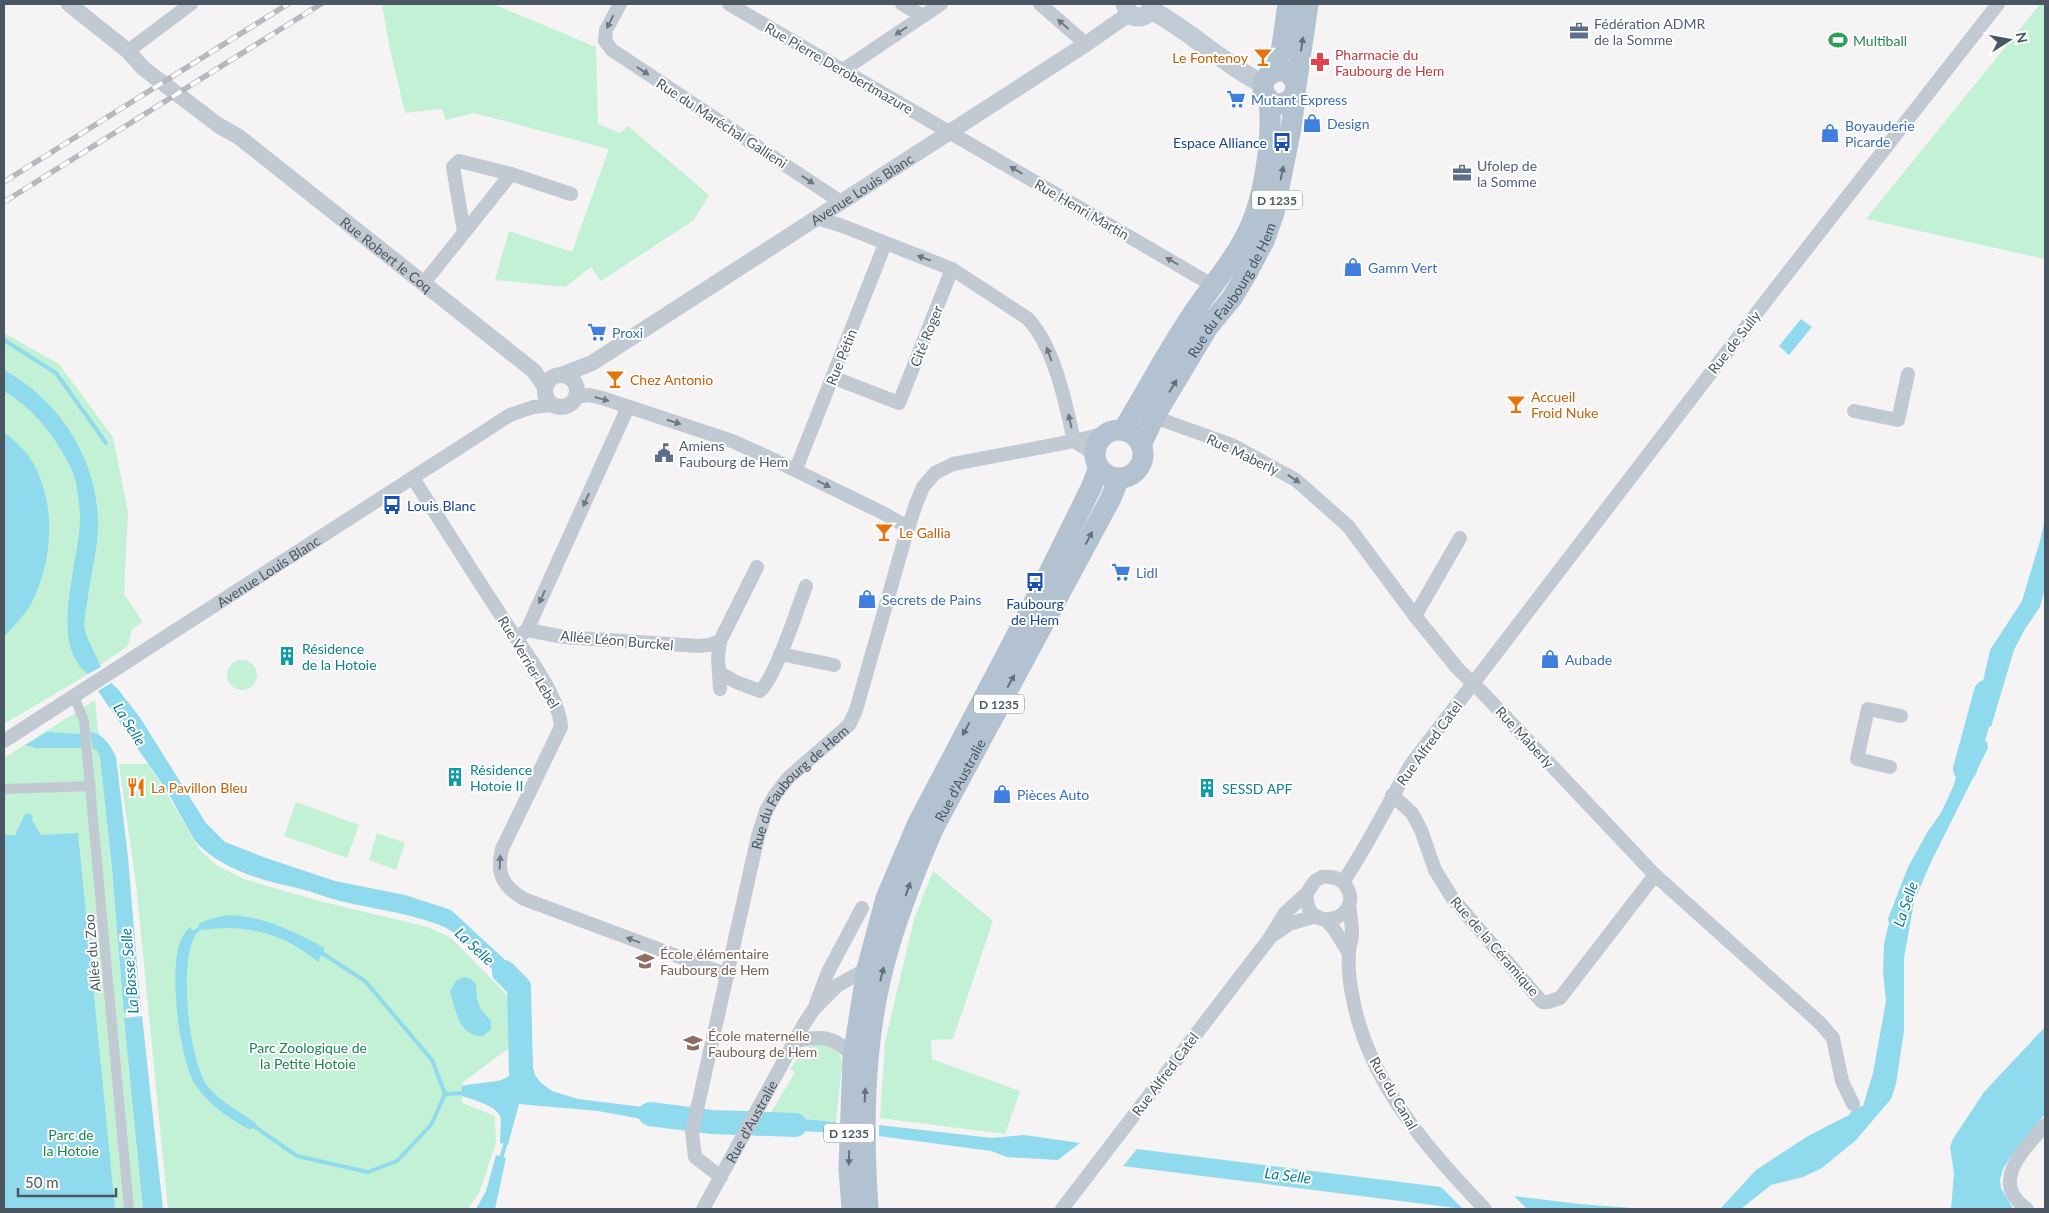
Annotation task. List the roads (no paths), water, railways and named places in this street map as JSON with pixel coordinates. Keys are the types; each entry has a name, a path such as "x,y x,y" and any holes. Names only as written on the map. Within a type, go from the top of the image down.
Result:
{"main road":[{"name":"D 1235","path":"1269,85 1282,46 1288,4"},
{"name":"D 1235","path":"1296,89 1308,4"},
{"path":"1127,9 1136,17 1142,17 1151,7 1229,63 1269,85 1277,104 1290,100 1296,89 1292,76 1288,73 1269,85"},
{"name":"Rue du Faubourg de Hem","path":"1115,431 1241,245 1256,211 1264,173 1270,120 1269,85"},
{"name":"Rue du Faubourg de Hem","path":"1141,444 1154,417 1208,327 1232,298 1264,241 1274,213 1292,123 1296,89"},
{"path":"1115,431 1131,433 1141,444 1143,458 1132,474 1119,478 1104,473 1097,464 1097,444 1115,431"},
{"name":"Rue d'Australie","path":"866,1018 867,969 886,898 917,825 1042,587 1091,488 1097,464"},
{"name":"Rue d'Australie","path":"866,1018 880,981 892,935 911,878 934,827 1114,492 1119,478"},
{"name":"D 1235","path":"852,1209 849,1169 853,1057 866,1018"},
{"name":"D 1235","path":"866,1018 865,1158 868,1209"}],"street":[{"path":"69,4 128,51 191,4"},
{"name":"Rue du Maréchal Gallieni","path":"620,4 606,30 605,41 612,50 841,202"},
{"name":"Rue Pierre Derobertmazure","path":"729,4 950,132"},
{"path":"902,4 923,16"},
{"path":"843,70 941,4"},
{"path":"1040,4 1086,44"},
{"name":"Rue de Sully","path":"1473,683 1766,300 1998,4"},
{"name":"Avenue Louis Blanc","path":"4,741 510,416 533,407 551,388 1086,44 1127,9"},
{"name":"Rue Robert le Coq","path":"128,51 172,78 211,109 239,137 534,371 551,388 571,378 577,392"},
{"name":"Rue Henri Martin","path":"950,132 1214,286"},
{"path":"464,232 454,167 459,161 511,174 572,194"},
{"path":"423,284 511,174"},
{"path":"816,218 952,269 1027,318 1036,327 1044,340 1065,400 1074,442 1086,449 1097,464"},
{"name":"Rue Pétin","path":"796,469 885,244"},
{"name":"Cité Roger","path":"832,377 899,403 952,269"},
{"name":"Avenue Louis Blanc","path":"577,392 592,363"},
{"path":"1854,411 1898,420 1908,374"},
{"path":"551,388 566,406 577,392 732,441 796,469 881,512 908,528"},
{"path":"516,638 527,630 628,407"},
{"name":"Rue Maberly","path":"1154,417 1232,445 1296,480 1348,526 1458,669 1655,875 1820,1023 1833,1038 1842,1081 1853,1104"},
{"name":"Rue du Faubourg de Hem","path":"721,1177 696,1158 692,1132 758,836 766,811 788,778 850,725 856,710 908,528 924,487 935,473 953,464 1074,442 1115,431"},
{"name":"Rue Verrier Lebel","path":"413,478 516,638 555,701 560,715 561,726 502,849 499,868 503,879 510,889 524,899 728,976"},
{"path":"1412,611 1460,538"},
{"path":"720,689 718,657 720,640 757,567"},
{"path":"720,673 736,682 760,691 765,687 806,586"},
{"name":"Allée Léon Burckel","path":"527,630 564,637 698,646 709,645 720,640"},
{"path":"780,654 834,665"},
{"name":"Rue Alfred Catel","path":"1343,882 1359,858 1392,795 1412,763 1473,683"},
{"name":"Allée du Zoo","path":"74,696 84,721 91,786 129,1209"},
{"path":"1890,767 1857,759 1868,709 1901,716"},
{"path":"4,789 91,786"},
{"name":"Rue de la Céramique","path":"1392,795 1412,813 1421,830 1435,870 1453,899 1542,1002 1560,998 1655,875"},
{"path":"1329,876 1343,882 1349,892 1349,904 1338,918 1321,918 1308,906 1307,893 1315,881 1329,876"},
{"name":"Rue Alfred Catel","path":"1062,1209 1269,939 1285,913 1307,893"},
{"name":"Rue du Canal","path":"1349,904 1352,934 1349,953 1355,1006 1361,1031 1376,1066 1398,1105 1425,1144 1486,1209"},
{"name":"Rue d'Australie","path":"814,1009 828,972 862,908"},
{"name":"Rue Alfred Catel","path":"1269,939 1289,924 1321,918"},
{"name":"Rue du Canal","path":"1321,918 1334,929 1349,953"},
{"name":"Rue d'Australie","path":"721,1177 814,1009 838,985 867,969"},
{"path":"796,1041 824,1037 838,1043 853,1057"},
{"path":"2027,1209 2018,1203 2011,1189 2009,1179 2014,1163 2045,1125"},
{"path":"703,1209 721,1177"}],"water":[{"path":"1801,319 1812,327 1789,355 1779,346"},
{"path":"4,370 26,384 62,420 76,442 87,466 94,490 98,516 97,542 84,625 86,635 101,667 88,674 76,660 69,642 69,599 80,513 75,480 66,459 52,436 35,416 4,391"},
{"path":"4,432 27,454 41,480 49,515 49,534 44,570 31,604 4,637"},
{"path":"2045,519 2045,588 2040,607 2014,650 1991,727 1974,722 1990,650 2022,601"},
{"path":"111,683 139,716 206,823 225,842 335,881 405,895 451,910 503,958 525,985 529,996 514,999 510,989 499,976 464,941 444,927 414,917 344,902 255,877 229,866 205,851 195,841 167,791 98,691"},
{"path":"47,732 81,734 83,748 36,748 25,745"},
{"name":"La Basse Selle","path":"90,732 99,734 112,749 116,757 128,857 141,1012 124,1013 100,757 97,750 93,749"},
{"path":"1972,738 1987,742 1988,748 1930,864 1914,902 1904,958 1904,1031 1896,1084 1891,1099 1856,1140 1822,1168 1803,1177 1771,1185 1741,1209 1720,1209 1756,1170 1808,1136 1849,1115 1853,1109 1863,1106 1873,1073 1886,1001 1883,972 1884,944 1889,923 1888,919 1908,867 1928,831 1941,813"},
{"name":"Parc de la Hotoie","path":"25,814 30,814 33,817 32,820 41,835 78,833 115,1209 4,1209 4,835 15,835"},
{"path":"228,915 254,918 266,922 325,948 318,962 292,944 264,933 234,928 203,930 198,924"},
{"path":"190,927 196,934 191,947 188,965 188,1009 200,1071 206,1084 217,1096 257,1124 250,1130 213,1105 200,1092 189,1072 180,1036 175,973 180,942"},
{"path":"464,977 471,979 476,984 480,1008 491,1021 491,1029 483,1036 468,1032 459,1021 456,1013 450,991 456,981"},
{"path":"531,1001 531,1038 515,1036 516,1004"},
{"path":"142,1016 163,1209 143,1209 124,1018"},
{"path":"2045,1027 2045,1114 2011,1156 2003,1169 2000,1180 2001,1188 2013,1209 1951,1209 1954,1173 1950,1147 1953,1139 1984,1092"},
{"path":"515,1040 531,1041 535,1075 541,1083 552,1091 578,1099 683,1112 680,1126 598,1111 519,1104 508,1145 500,1143 501,1120 499,1115 491,1107 462,1096 462,1086 494,1082 508,1077 514,1067"},
{"path":"709,1113 742,1116 734,1130 705,1129"},
{"path":"769,1116 836,1122 836,1133 785,1130 759,1132"},
{"path":"879,1125 992,1138 1024,1135 1080,1143 1058,1160 1007,1157 991,1151 879,1136"},
{"path":"1137,1149 1441,1187 1463,1209 1123,1166"},
{"path":"496,1155 506,1158 495,1209 476,1209 486,1191"},
{"path":"1514,1196 1580,1204 1645,1209 1527,1209"}],"waterway":[{"path":"4,340 56,373 106,443"},
{"name":"La Selle","path":"1965,769 1986,692"},
{"path":"192,934 204,925"},
{"path":"319,951 365,981 432,1060 445,1094"},
{"name":"La Selle","path":"504,972 519,987 521,1072"},
{"path":"251,1124 297,1156 368,1172 397,1161 431,1125 445,1094 466,1093"},
{"name":"La Selle","path":"650,1114 712,1122 795,1125"},
{"path":"500,1162 506,1142"}],"railway":[{"path":"4,182 288,4"},
{"path":"4,202 321,4"}],"place":[{"name":"Fédération ADMR de la Somme","path":"1579,31"},
{"name":"Multiball","path":"1838,40"},
{"name":"Le Fontenoy","path":"1263,57"},
{"name":"Pharmacie du Faubourg de Hem","path":"1320,62"},
{"name":"Mutant Express","path":"1236,99"},
{"name":"Design","path":"1312,123"},
{"name":"Boyauderie Picarde","path":"1830,133"},
{"name":"Espace Alliance","path":"1282,142"},
{"name":"Ufolep de la Somme","path":"1462,173"},
{"name":"Gamm Vert","path":"1353,267"},
{"name":"Proxi","path":"597,332"},
{"name":"Chez Antonio","path":"615,379"},
{"name":"Accueil Froid Nuke","path":"1516,404"},
{"name":"Amiens Faubourg de Hem","path":"664,453"},
{"name":"Louis Blanc","path":"392,505"},
{"name":"Le Gallia","path":"884,532"},
{"name":"Lidl","path":"1121,572"},
{"name":"Faubourg de Hem","path":"1035,582"},
{"name":"Secrets de Pains","path":"867,599"},
{"name":"Résidence de la Hotoie","path":"287,656"},
{"name":"Aubade","path":"1550,659"},
{"name":"Résidence Hotoie II","path":"455,777"},
{"name":"La Pavillon Bleu","path":"136,787"},
{"name":"SESSD APF","path":"1207,788"},
{"name":"Pièces Auto","path":"1002,794"},
{"name":"École élémentaire Faubourg de Hem","path":"645,961"},
{"name":"École maternelle Faubourg de Hem","path":"693,1043"}],"park label":[{"name":"Parc Zoologique de la Petite Hotoie","path":"308,1056"}]}
